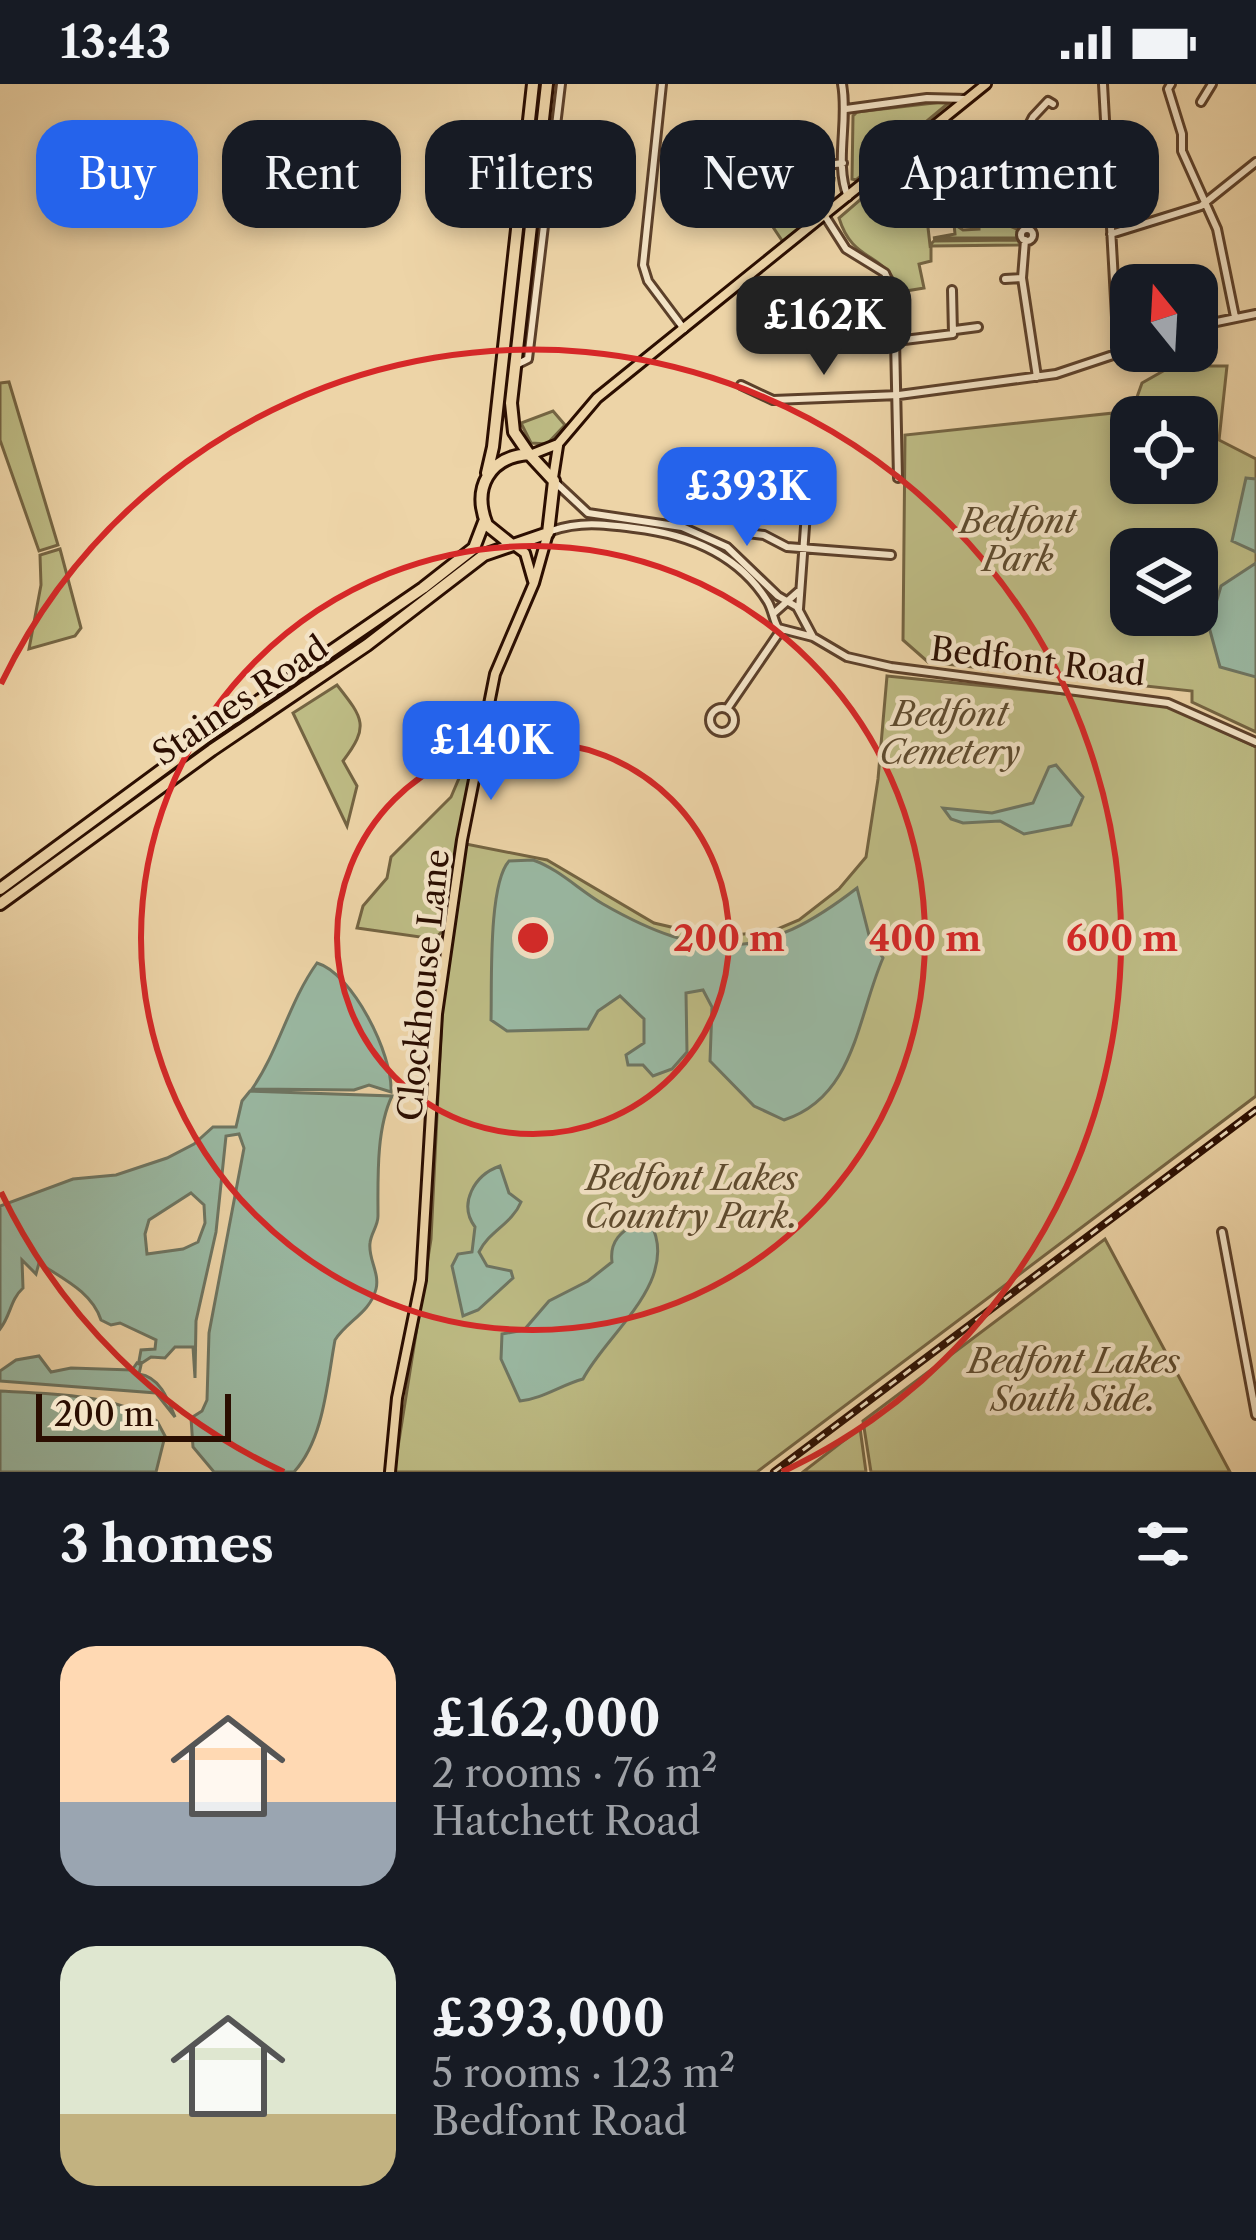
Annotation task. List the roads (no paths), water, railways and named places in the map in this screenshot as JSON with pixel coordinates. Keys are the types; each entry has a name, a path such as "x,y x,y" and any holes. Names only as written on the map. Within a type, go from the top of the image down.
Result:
{"highway":[{"path":"533,84 482,503 484,519 494,534 513,545 549,532 554,480 519,443 511,418 534,228"},
{"path":"545,120 547,84"},
{"path":"488,476 500,461 530,455"},
{"name":"Staines Road","path":"0,889 205,737 423,588 474,548 482,536 484,519"},
{"name":"Staines Road","path":"0,904 367,645 484,555 513,545"}],"main road":[{"path":"835,207 986,84"},
{"path":"530,455 558,444 597,398 809,228"},
{"path":"554,480 558,444"},
{"name":"Clockhouse Lane","path":"390,1472 397,1398 421,1280 437,1014 462,840 495,674 534,583 549,532"},
{"path":"513,545 526,556 534,583"}],"street":[{"path":"557,120 561,84"},
{"path":"662,84 643,265 647,281 684,329"},
{"path":"842,84 848,197"},
{"path":"1103,84 1114,264"},
{"path":"1172,84 1168,89 1182,134 1182,151 1217,229 1235,317"},
{"path":"1201,102 1213,84"},
{"path":"846,109 958,96 967,99"},
{"path":"1031,120 1051,103 1039,97"},
{"path":"1112,234 1206,203 1256,162"},
{"path":"835,164 843,163"},
{"path":"832,228 846,249 875,266 890,282 899,395 898,478"},
{"path":"1024,241 1022,278 1037,377"},
{"path":"1005,279 1022,278"},
{"path":"952,290 956,330"},
{"path":"1218,321 1256,314"},
{"path":"896,341 950,336 956,330 978,327"},
{"path":"742,385 773,400 899,395 1037,377 1110,355"},
{"path":"554,480 588,513 700,532 727,547 800,612 813,638"},
{"path":"792,630 800,622 808,499"},
{"path":"741,519 747,533 787,547 891,555"},
{"path":"549,532 581,522 686,537 719,553 744,574 782,630 728,709"},
{"path":"773,614 800,590"},
{"name":"Bedfont Road","path":"782,630 813,638 837,654 891,667 1168,703 1256,742"},
{"path":"1222,1232 1256,1414"}],"railway":[{"path":"774,1472 1256,1110"}],"park label":[{"name":"Bedfont Park","path":"1018,540"},
{"name":"Bedfont Cemetery","path":"950,733"},
{"name":"Bedfont Lakes Country Park.","path":"692,1197"},
{"name":"Bedfont Lakes South Side.","path":"1074,1380"}]}
